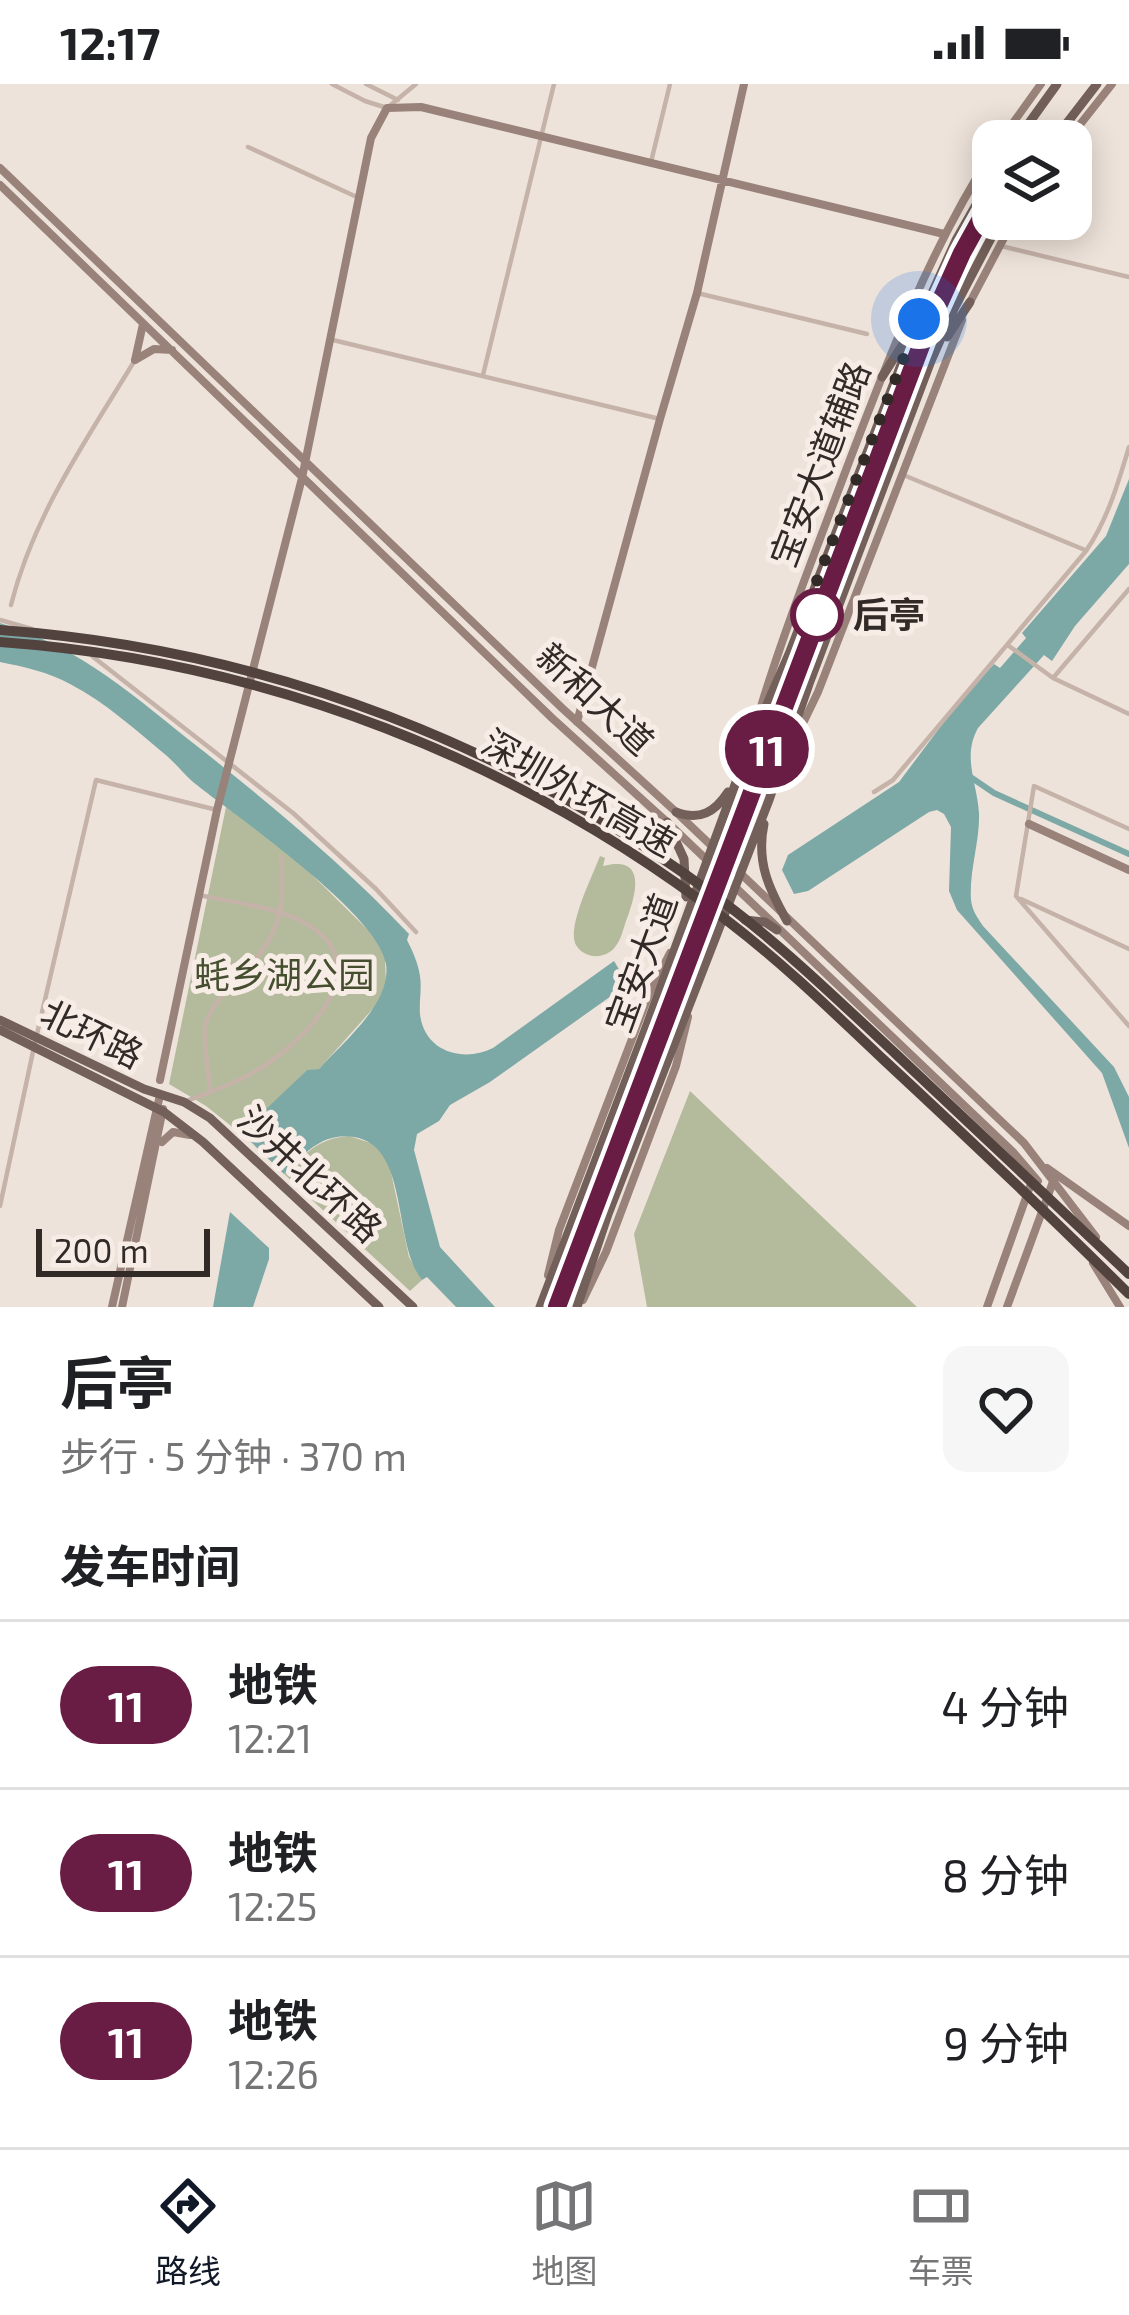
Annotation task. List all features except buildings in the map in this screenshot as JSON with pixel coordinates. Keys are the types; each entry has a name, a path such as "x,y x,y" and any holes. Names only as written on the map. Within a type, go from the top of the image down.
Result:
{"highway":[{"name":"深圳外环高速","path":"0,630 136,646 284,680 411,724 563,797 679,869 786,952 1129,1274"},
{"name":"深圳外环高速","path":"0,642 150,661 312,701 437,748 586,825 685,889 778,962 1129,1292"}],"main road":[{"path":"578,722 698,293 744,84"},
{"path":"1015,120 1041,84"},
{"path":"1031,120 1057,84"},
{"path":"1069,120 1096,84"},
{"path":"1084,120 1112,84"},
{"path":"160,1080 218,806 302,478 371,138 388,108 421,107 944,234"},
{"name":"新和大道","path":"0,168 1024,1143 1074,1206 1129,1292"},
{"name":"新和大道","path":"0,185 552,718 1014,1154 1048,1195 1120,1307"},
{"name":"宝安大道辅路","path":"751,740 778,649 882,377 919,285 972,185"},
{"path":"0,202 23,207"},
{"name":"宝安大道","path":"541,1304 751,740 919,319 972,212"},
{"name":"宝安大道","path":"579,1307 608,1214 781,769 808,684 931,361 990,240"},
{"path":"781,769 818,692 942,365 1003,240"},
{"path":"931,361 970,302"},
{"path":"882,377 919,319"},
{"path":"135,360 143,322"},
{"path":"135,360 154,349 172,350"},
{"path":"676,812 694,816 712,811 740,772"},
{"path":"769,800 762,862 788,921"},
{"path":"667,822 686,868 681,930"},
{"path":"1028,824 1129,870"},
{"path":"716,938 731,924 744,920 758,920 777,930"},
{"name":"北环路","path":"0,1020 160,1110"},
{"name":"北环路","path":"0,1030 160,1095"},
{"path":"122,1307 156,1154 160,1095"},
{"name":"沙井北环路","path":"160,1095 184,1102 210,1118 413,1307"},
{"path":"112,1307 160,1110"},
{"name":"沙井北环路","path":"160,1110 196,1136 379,1307"},
{"path":"156,1154 167,1134 196,1136"},
{"path":"1041,1164 1129,1226"},
{"path":"987,1307 1034,1176"},
{"path":"1007,1307 1054,1179"},
{"path":"1074,1206 1078,1198 1087,1196"}],"street":[{"path":"332,84 388,108 416,84"},
{"path":"366,84 398,100"},
{"path":"483,375 554,84"},
{"path":"651,162 670,84"},
{"path":"248,147 359,198"},
{"path":"1000,245 1129,277"},
{"path":"698,293 868,334"},
{"path":"330,339 660,419"},
{"path":"11,604 45,510 135,360"},
{"path":"874,792 893,780 1086,551 1116,492 1129,447"},
{"path":"902,474 1086,551"},
{"path":"1053,679 1129,589"},
{"path":"0,620 62,641 105,664 335,850 416,932"},
{"path":"1007,645 1053,679 1129,714"},
{"path":"0,1207 96,780 218,806"},
{"path":"1016,896 1034,786 1129,829"},
{"path":"210,1092 206,1024 223,994 264,952 280,913 281,857"},
{"path":"184,1102 246,1076 278,1055 326,1006 339,972 329,943 302,921 199,895"},
{"path":"1016,896 1129,950"},
{"path":"1016,896 1129,1026"}],"green space":[{"name":"蚝乡湖公园","path":"226,807 300,863 368,930 385,959 386,982 378,1003 319,1069 306,1071 262,1115 269,1122 250,1141 169,1084"},
{"path":"600,856 605,858 603,866 627,866 633,872 635,890 617,944 595,956 580,950 574,937 577,914"},
{"path":"690,1091 917,1307 647,1307 634,1234"},
{"path":"349,1136 374,1144 389,1163 409,1257 422,1280 410,1291 284,1174 320,1144"}],"water":[{"path":"1129,479 1129,564 1075,626 1052,661 1044,655 973,739 971,759 979,813 971,900 983,926 1114,1067 1129,1097 1129,1148 1102,1073 957,910 949,891 951,827 944,814 929,812 808,891 794,894 782,870 788,855 899,782 953,710 994,664 1000,668 1026,638 1022,633 1106,536"},
{"path":"0,623 58,647 107,676 256,794 360,885 409,934 420,976 423,1027 447,1051 470,1054 493,1048 614,961 626,981 621,989 450,1105 439,1121 417,1134 414,1150 440,1247 495,1307 456,1307 427,1277 422,1280 413,1264 392,1176 372,1144 354,1137 332,1138 314,1146 284,1174 250,1141 269,1123 261,1114 307,1070 319,1069 374,1007 386,979 386,964 377,943 332,893 108,708 53,676 0,662"},
{"path":"230,1212 269,1248 253,1307 213,1307"}],"waterway":[{"path":"966,774 994,793 1129,854"}],"metro line":[{"name":"11","path":"557,1307 925,335 972,235"}],"place":[{"name":"后亭","path":"817,615"}],"route":[{"path":"817,615 806,609 919,319"}]}
